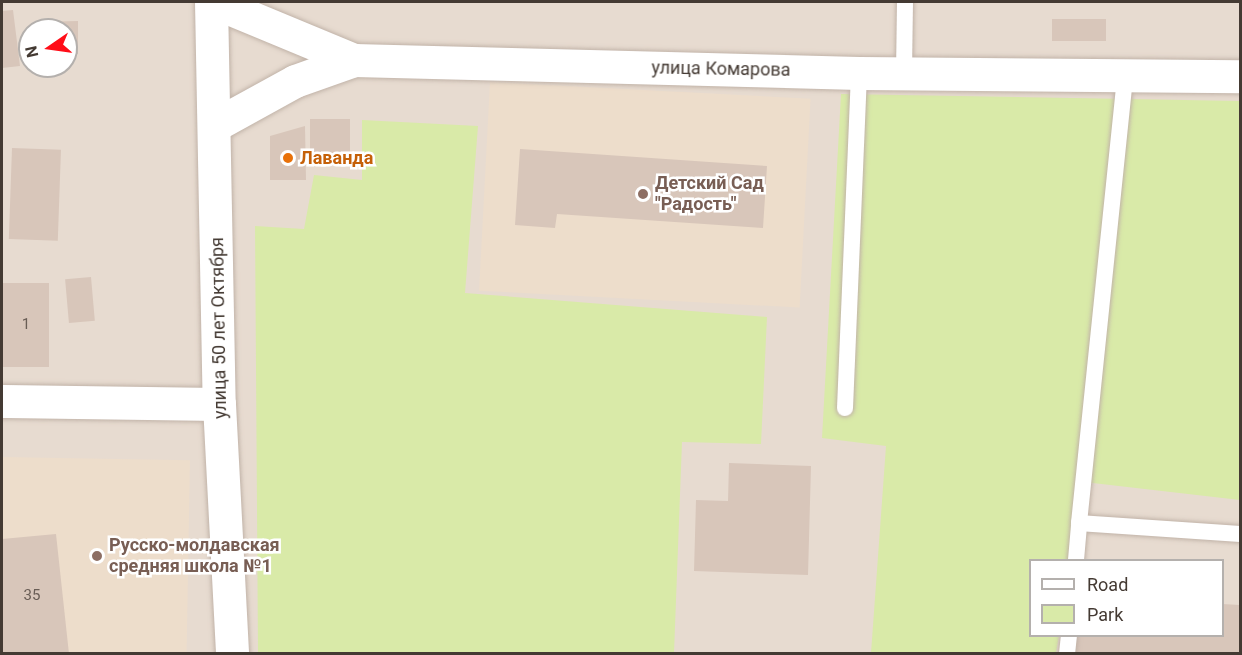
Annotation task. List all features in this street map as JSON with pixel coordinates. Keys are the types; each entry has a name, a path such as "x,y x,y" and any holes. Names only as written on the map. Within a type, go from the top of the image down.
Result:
{"street":[{"name":"улица Комарова","path":"213,2 354,60 904,74 1240,76"},
{"name":"улица 50 лет Октября","path":"213,2 219,404 232,654"},
{"path":"215,125 295,81 354,60"},
{"path":"2,401 219,404"}],"lane":[{"path":"904,74 905,2"},
{"path":"845,408 859,73"},
{"path":"1076,559 1125,75"},
{"path":"1079,523 1240,534"},
{"path":"1067,654 1069,637"}],"shaded area":[{"path":"2,2 1240,2 1240,653 2,653"},
{"name":"Детский Сад \"Радость\"","path":"490,82 811,99 800,308 479,291"},
{"name":"Русско-молдавская средняя школа №1","path":"2,457 190,460 187,654 2,654"}],"green space":[{"path":"841,94 1240,101 1240,500 1084,482 1071,559 1029,559 1029,637 1059,637 1056,653 871,653 886,446 822,438"},
{"path":"362,120 478,126 465,293 767,317 761,444 682,442 674,653 258,653 255,226 304,229 314,175 362,180"}],"building":[{"path":"13,10 18,66 2,68 2,11"},
{"path":"1052,19 1106,19 1106,41 1052,41"},
{"path":"310,119 350,119 350,164 310,164"},
{"name":"Лаванда","path":"305,126 306,180 270,180 270,136"},
{"path":"12,148 61,150 58,241 9,239"},
{"path":"520,149 767,166 763,228 557,214 555,228 515,225"},
{"path":"91,277 95,321 69,323 65,279"},
{"path":"3,283 49,283 49,367 3,367"},
{"path":"729,463 811,466 808,575 694,571 696,500 728,501"},
{"path":"56,534 69,654 2,654 2,539"},
{"path":"1224,604 1240,605 1240,654 1075,654 1076,637 1224,637"}],"place":[{"name":"Лаванда","path":"288,158"},
{"name":"Детский Сад \"Радость\"","path":"643,194"},
{"name":"Русско-молдавская средняя школа №1","path":"97,556"}]}
